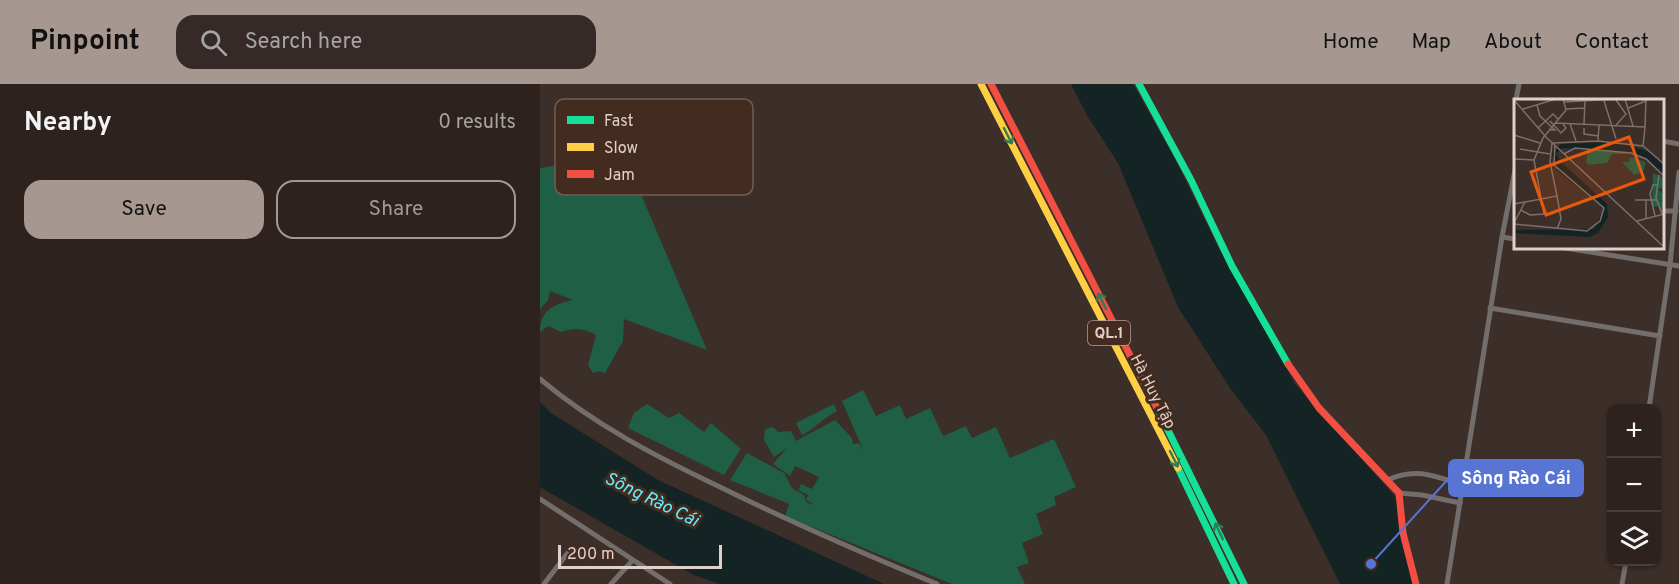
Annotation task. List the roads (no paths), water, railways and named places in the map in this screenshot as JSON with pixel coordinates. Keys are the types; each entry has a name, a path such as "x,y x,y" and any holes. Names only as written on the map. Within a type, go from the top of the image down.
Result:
{"main road":[{"name":"Hà Huy Tập","path":"981,84 1204,518 1234,584"},
{"name":"Hà Huy Tập","path":"991,84 1209,510 1244,584"},
{"path":"1139,84 1191,180 1232,266 1299,383 1319,408 1399,493 1403,533 1416,584"}],"street":[{"path":"1516,99 1519,84"},
{"path":"1664,141 1679,144"},
{"path":"1650,404 1671,265 1679,172"},
{"path":"1447,584 1490,308 1514,175"},
{"path":"1664,211 1676,211"},
{"path":"1502,237 1514,239"},
{"path":"1571,249 1679,266"},
{"path":"1490,308 1660,336"},
{"path":"540,378 575,406 672,465 836,541 937,584"},
{"path":"1388,480 1404,473 1416,472 1462,485"},
{"path":"1399,493 1460,503"},
{"path":"540,499 670,584"},
{"path":"544,584 570,550"},
{"path":"611,584 632,561"},
{"path":"1622,584 1625,566"}],"water":[{"path":"1071,84 1133,84 1176,161 1220,251 1267,328 1294,383 1397,499 1413,584 1340,584 1266,435 1230,388 1178,307 1118,163 1088,117"},
{"path":"540,402 551,413 658,480 884,584 719,584 694,575 540,487"}],"place":[{"name":"Sông Rào Cái","path":"1371,564"}]}
